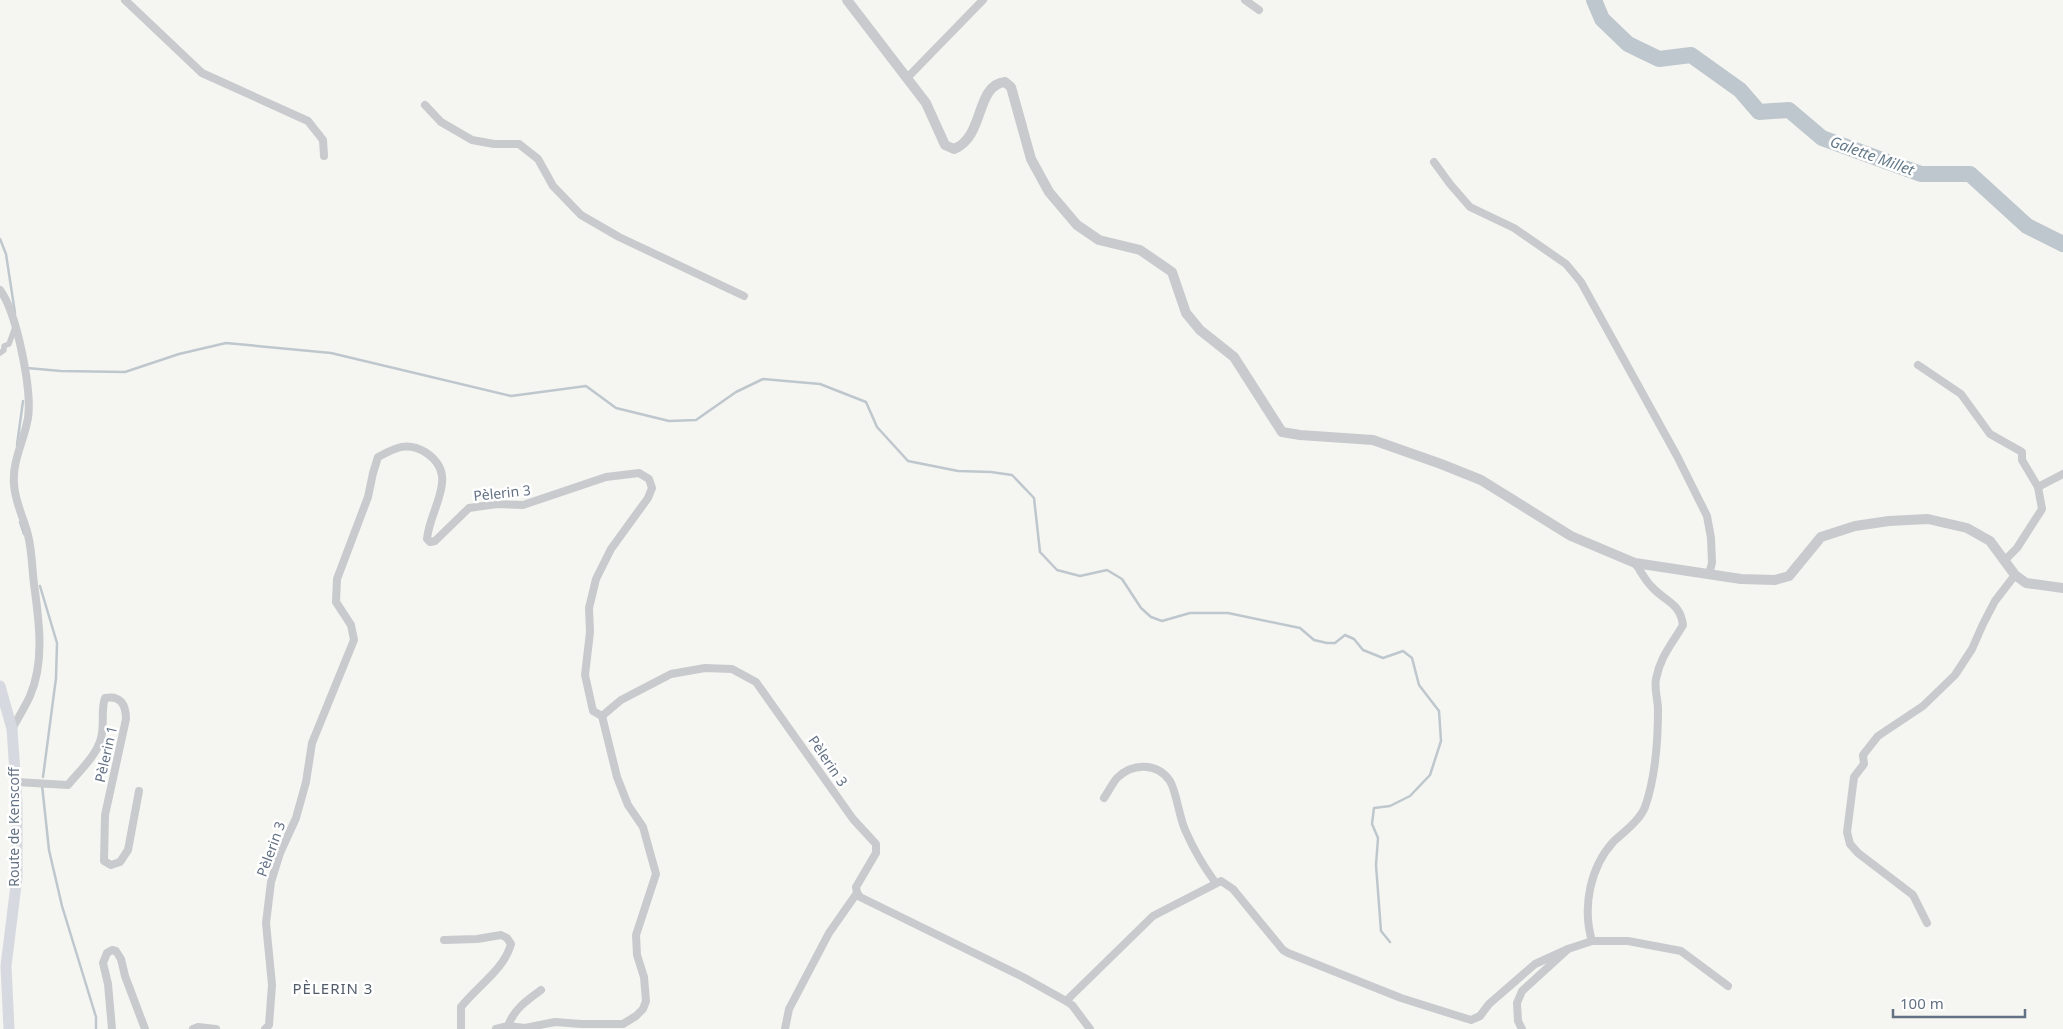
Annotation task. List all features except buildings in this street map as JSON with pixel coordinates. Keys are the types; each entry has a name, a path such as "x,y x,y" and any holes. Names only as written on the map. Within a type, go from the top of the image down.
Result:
{"main road":[{"name":"Route de Kenscoff","path":"0,686 12,729 16,782 17,877 6,966 9,1029"}],"street":[{"path":"125,0 202,73 308,121 324,140 324,156"},
{"path":"847,0 926,104 945,146 954,149 964,146 972,132 989,89 998,82 1005,82 1011,86 1031,160 1048,192 1078,225 1099,240 1140,250 1172,272 1186,313 1200,330 1234,357 1282,432 1373,440 1441,464 1481,480 1571,536 1635,563 1740,579 1775,580 1789,576 1821,537 1855,526 1889,521 1928,519 1967,528 1990,541 2015,574 2026,583 2063,588"},
{"path":"907,78 983,0"},
{"path":"1245,0 1259,10"},
{"path":"425,105 441,122 472,140 494,144 519,144 538,159 553,186 581,216 619,237 744,296"},
{"path":"1434,162 1470,207 1514,228 1566,264 1581,282 1677,456 1707,516 1711,538 1712,563 1709,574"},
{"path":"0,290 15,327 24,364 29,400 28,418 14,468 14,484 16,500 28,534 31,551 41,639 30,695 12,729"},
{"path":"0,353 4,350 4,346 11,341 15,327"},
{"path":"1918,365 1962,394 1990,434 2022,452 2022,460 2038,487 2042,509 2018,548 2005,560"},
{"name":"Pèlerin 3","path":"265,1029 269,1025 272,985 266,923 270,882 280,853 296,818 306,782 312,743 354,640 351,625 336,602 337,579 368,497 378,457 401,445 418,448 435,459 442,471 443,486 426,538 430,542 435,541 469,508 497,504 523,505 606,477 639,473 649,479 652,488 648,498 611,549 596,579 589,608 590,632 585,675 593,711 602,716 621,700 671,674 706,668 732,669 756,682 853,819 876,844 876,853 856,887 857,893"},
{"path":"2038,487 2063,474"},
{"path":"1592,941 1588,928 1587,906 1589,891 1598,864 1611,844 1644,810 1656,757 1658,706 1656,680 1666,648 1683,625 1682,614 1676,606 1651,586 1635,563"},
{"path":"1926,922 1912,895 1858,854 1850,844 1847,832 1854,777 1864,764 1863,754 1878,736 1923,706 1955,675 1972,648 1996,601 2015,574"},
{"name":"Pèlerin 1","path":"16,782 68,785 98,749 102,735 102,707 105,698 113,696 120,700 126,709 126,719 105,815 104,861 111,865 120,862 128,850 139,792"},
{"path":"602,716 617,777 628,806 643,827 656,874 636,936 637,955 644,977 646,1001 643,1009 636,1016 615,1029"},
{"path":"1104,798 1116,779 1131,769 1153,766 1170,782 1186,832 1200,860 1215,882"},
{"path":"1066,1001 1153,916 1215,882 1221,881 1233,889 1288,954 1401,998 1471,1020 1480,1016 1489,1004 1535,964 1568,949 1592,941 1628,941 1680,951 1728,986"},
{"path":"785,1029 789,1009 829,933 857,893 860,898 1023,977 1066,1001 1072,1005 1090,1029"},
{"path":"444,940 477,939 501,935 507,938 511,944 497,969 461,1007 461,1029"},
{"path":"1522,1029 1518,1021 1517,1003 1522,990 1568,949"},
{"path":"112,1029 108,984 103,963 107,953 112,950 116,951 121,959 125,976 144,1029"},
{"path":"508,1026 511,1016 520,1006 541,990"},
{"path":"496,1029 508,1026 525,1028 555,1022 566,1025 623,1024"},
{"path":"193,1029 198,1027 216,1029"}],"waterway":[{"name":"Galette Millet","path":"1594,0 1602,19 1628,44 1659,59 1691,55 1740,90 1759,112 1789,110 1822,138 1921,174 1970,174 2027,226 2063,244"},
{"path":"0,239 6,254 15,313"},
{"path":"27,368 61,371 125,372 179,354 226,343 331,353 511,396 586,386 616,408 669,421 696,420 736,392 763,379 820,384 866,402 877,427 908,461 958,471 1012,475 1034,498 1040,552 1057,570 1080,576 1107,570 1122,579 1141,608 1151,617 1162,621 1190,613 1228,613 1300,628 1314,640 1327,643 1335,643 1345,635 1354,639 1363,650 1383,658 1403,651 1412,658 1419,685 1439,711 1441,741 1430,775 1410,796 1390,806 1374,808 1372,824 1378,838 1376,865 1381,931 1390,942"},
{"path":"17,445 23,401"},
{"path":"20,522 24,534"},
{"path":"40,586 57,643 56,678 43,777"},
{"path":"42,785 49,850 62,906 96,1017 96,1029"}],"district":[{"name":"PÈLERIN 3","path":"333,989"}]}
